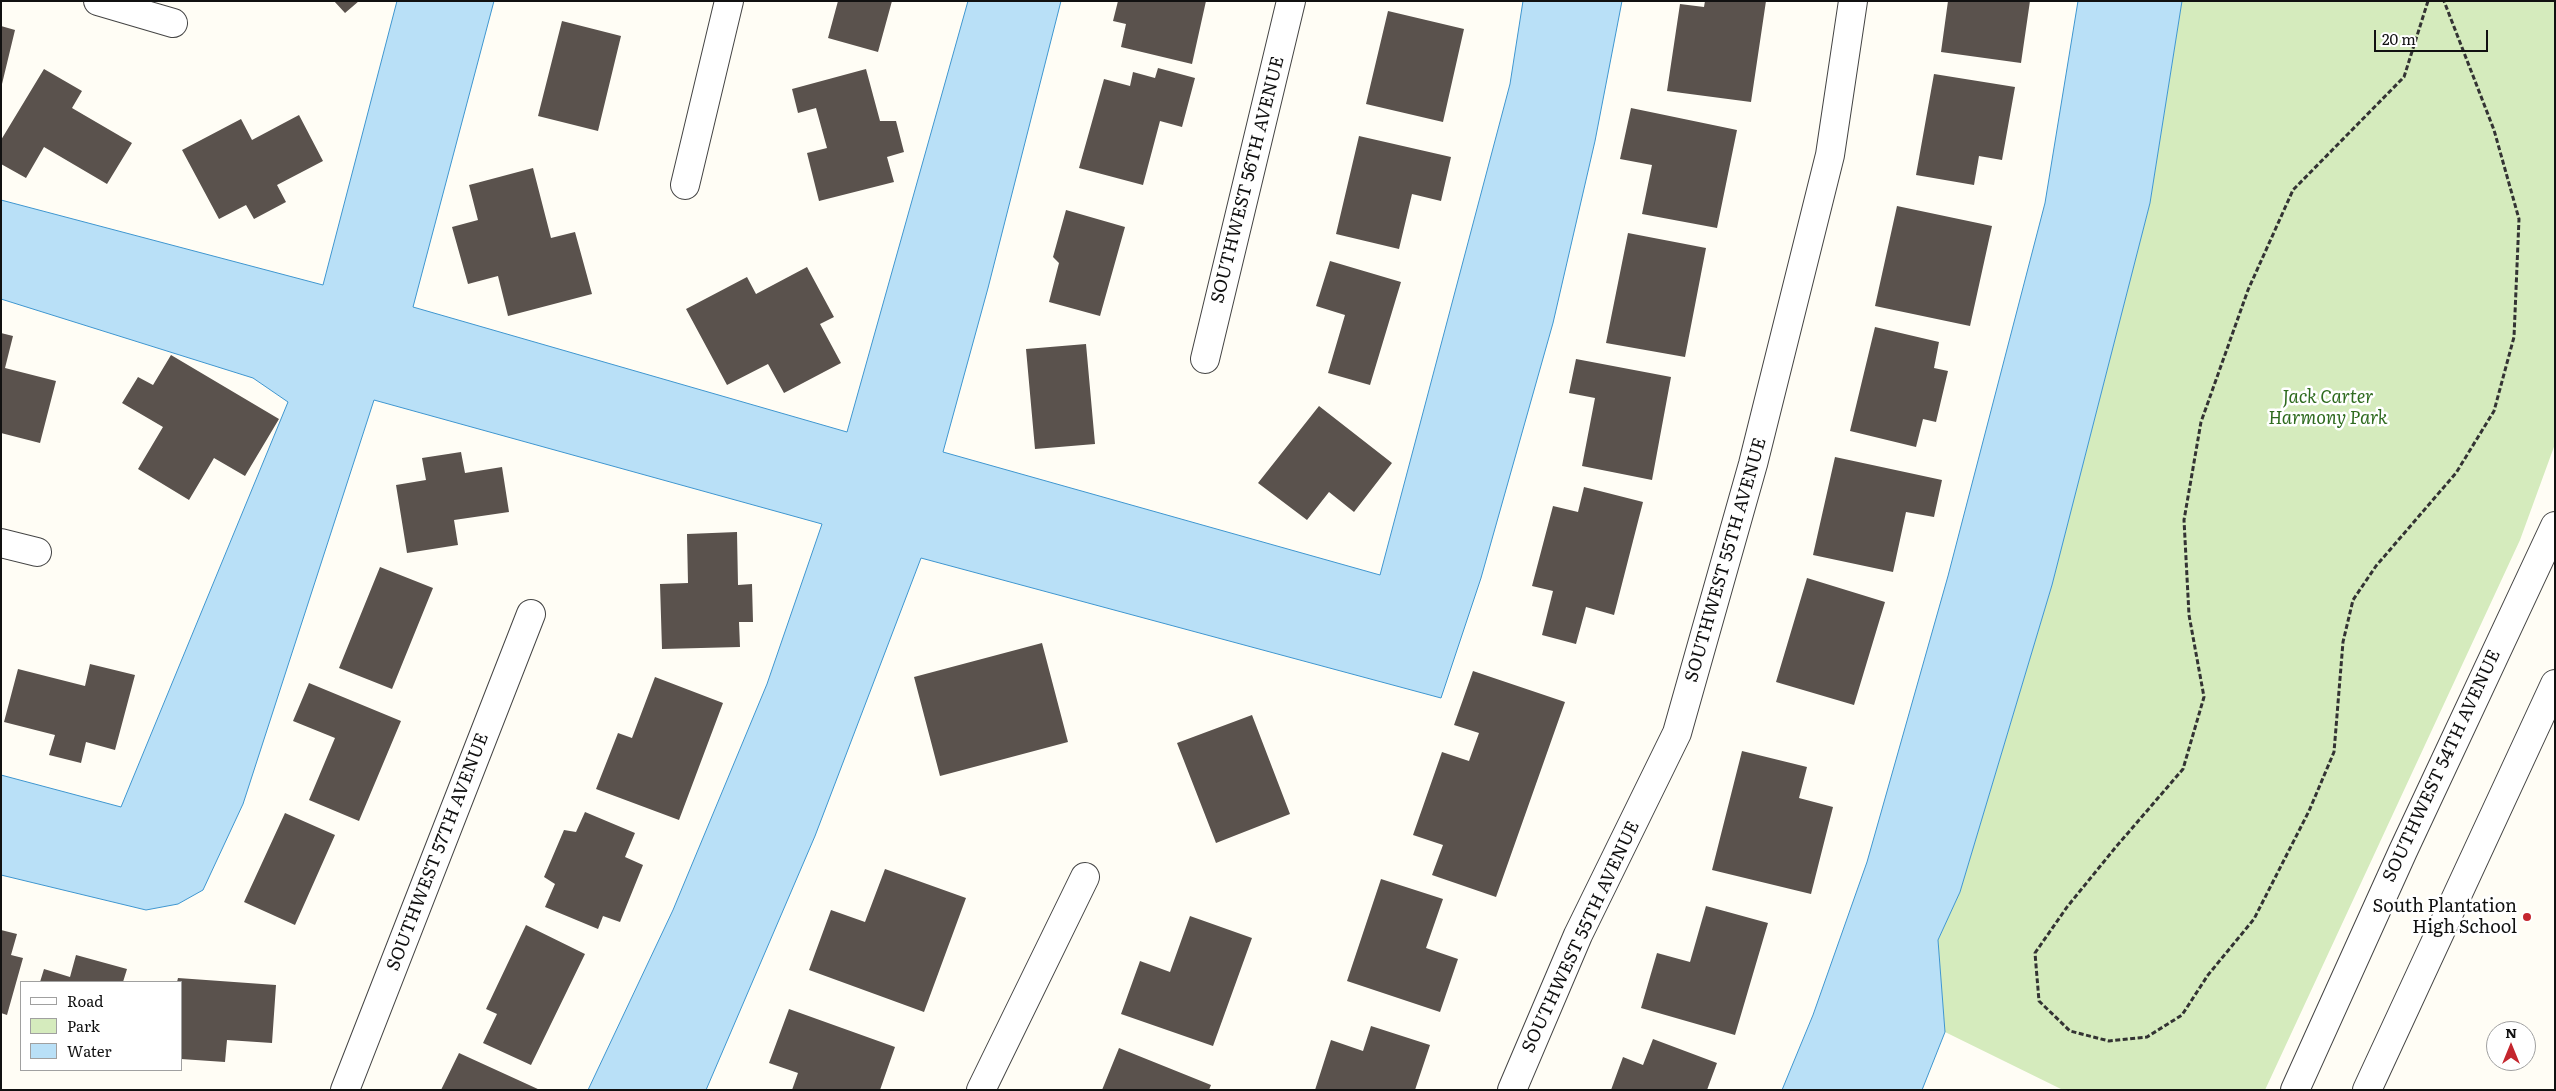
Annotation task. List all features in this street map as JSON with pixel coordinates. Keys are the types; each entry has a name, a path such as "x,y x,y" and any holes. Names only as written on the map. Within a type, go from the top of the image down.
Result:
{"street":[{"path":"98,1 173,23"},
{"path":"685,185 729,1"},
{"name":"SOUTHWEST 56TH AVENUE","path":"1204,359 1291,1"},
{"name":"SOUTHWEST 55TH AVENUE","path":"1512,1090 1578,935 1677,733 1753,464 1830,155 1853,1"},
{"name":"SOUTHWEST 54TH AVENUE","path":"2295,1090 2403,851 2555,526"},
{"path":"1,543 37,552"},
{"name":"SOUTHWEST 57TH AVENUE","path":"345,1090 531,614"},
{"path":"2367,1090 2555,684"},
{"path":"981,1090 1085,877"}],"path":[{"path":"2428,1 2404,77 2345,134 2293,190 2248,290 2201,422 2184,520 2189,615 2204,697 2183,769 2114,848 2067,907 2035,953 2038,1001 2070,1031 2110,1041 2148,1038 2182,1015 2208,975 2254,919 2309,811 2334,752 2343,642 2353,600 2376,566 2456,473 2494,411 2514,337 2518,219 2494,130 2444,1"}],"green space":[{"name":"Jack Carter Harmony Park","path":"2182,1 2555,1 2555,444 2520,540 2265,1090 2063,1090 1945,1032 1938,940 1960,892 2052,585 2150,203"}],"water":[{"path":"397,1 494,1 413,307 847,432 968,1 1061,1 988,288 943,452 1380,575 1510,84 1523,1 1622,1 1595,141 1553,323 1481,578 1441,698 921,558 815,836 706,1090 588,1090 673,910 767,684 822,524 374,400 243,804 203,890 178,904 146,910 1,875 1,775 121,807 288,402 253,378 1,299 1,200 323,285"},
{"path":"2078,1 2182,1 2150,203 2052,585 1960,892 1938,940 1945,1032 1922,1090 1782,1090 1813,1015 1867,862 1948,576 2045,203"}],"building":[{"path":"334,1 359,1 345,13"},
{"path":"838,1 892,1 878,52 828,38"},
{"path":"1118,1 1206,1 1192,64 1121,47 1126,24 1113,21"},
{"path":"1705,1 1766,1 1751,102 1667,91 1680,4 1704,7"},
{"path":"1948,1 2030,1 2021,63 1941,52"},
{"path":"1388,11 1464,29 1443,122 1366,104"},
{"path":"562,21 621,36 598,131 538,116"},
{"path":"1,26 15,30 2,84 1,84"},
{"path":"1158,68 1195,78 1182,127 1160,121 1143,185 1079,168 1104,79 1130,86 1133,72 1155,78"},
{"path":"44,69 82,91 72,108 132,143 107,184 44,147 26,178 1,164 1,140"},
{"path":"866,69 880,121 896,121 904,152 887,157 894,182 819,201 807,153 827,148 816,108 798,113 792,89"},
{"path":"1934,74 2015,87 2002,160 1979,156 1974,185 1916,175"},
{"path":"1631,108 1737,130 1717,228 1642,214 1652,165 1620,159"},
{"path":"299,115 323,161 277,185 286,202 254,219 246,205 219,219 182,150 241,119 252,140"},
{"path":"1359,136 1451,157 1441,201 1412,194 1399,249 1336,234"},
{"path":"533,168 551,238 575,232 592,294 508,316 498,276 468,284 452,227 478,220 469,185"},
{"path":"1897,206 1992,226 1970,326 1875,306"},
{"path":"1066,210 1125,227 1100,316 1049,302 1059,263 1053,257"},
{"path":"1628,233 1706,248 1685,357 1606,343"},
{"path":"1330,261 1401,282 1370,385 1328,373 1345,315 1316,306"},
{"path":"807,267 834,317 820,324 841,363 784,393 768,364 727,385 686,309 747,277 756,294"},
{"path":"1875,327 1939,342 1934,368 1948,371 1936,422 1923,419 1916,447 1850,431"},
{"path":"1,333 13,336 5,368 56,381 40,443 1,433"},
{"path":"1086,344 1095,444 1035,449 1026,349"},
{"path":"171,355 279,419 245,476 214,458 189,500 138,469 163,427 122,403 138,377 153,385"},
{"path":"1576,359 1671,377 1652,480 1582,466 1595,398 1569,393"},
{"path":"1319,406 1392,463 1354,512 1329,492 1307,520 1258,483"},
{"path":"461,452 465,473 502,467 509,512 454,520 458,545 407,553 396,485 426,480 422,458"},
{"path":"1835,457 1942,480 1934,517 1906,512 1893,572 1813,555"},
{"path":"1584,487 1643,502 1614,615 1586,607 1576,644 1542,635 1553,591 1532,586 1553,506 1578,512"},
{"path":"737,532 738,585 752,584 753,622 739,622 740,647 662,649 660,584 688,583 687,534"},
{"path":"380,567 433,588 392,689 339,668"},
{"path":"1807,578 1885,602 1854,705 1776,682"},
{"path":"1042,643 1068,742 940,776 914,677"},
{"path":"90,664 135,675 115,750 86,742 81,763 49,755 55,735 4,722 18,669 85,686"},
{"path":"1473,671 1565,702 1496,897 1432,875 1443,845 1413,835 1442,752 1469,761 1479,733 1454,725"},
{"path":"655,677 723,703 679,820 596,789 618,733 632,738"},
{"path":"309,683 401,721 359,821 309,800 335,738 293,721"},
{"path":"1252,715 1290,814 1216,843 1177,743"},
{"path":"1742,751 1807,767 1799,798 1833,807 1811,894 1712,870"},
{"path":"585,812 635,833 625,857 643,865 620,922 603,916 598,929 545,907 555,884 544,877 564,830 576,832"},
{"path":"285,813 335,835 295,925 244,902"},
{"path":"885,869 966,898 924,1012 809,970 831,910 865,922"},
{"path":"1381,879 1443,899 1426,948 1458,959 1440,1012 1347,981"},
{"path":"1706,906 1768,923 1735,1035 1641,1008 1657,953 1690,962"},
{"path":"1190,916 1252,938 1213,1046 1121,1014 1140,961 1170,972"},
{"path":"526,925 585,954 531,1065 483,1043 497,1014 486,1009"},
{"path":"1,930 17,934 11,955 23,958 7,1015 1,1013"},
{"path":"76,955 127,969 123,981 40,981 44,969 70,977"},
{"path":"178,978 276,985 272,1043 227,1040 225,1062 182,1059 182,981 177,981"},
{"path":"789,1009 895,1047 880,1090 792,1090 798,1073 769,1063"},
{"path":"1371,1026 1430,1045 1415,1090 1315,1090 1331,1040 1363,1051"},
{"path":"1653,1039 1717,1063 1707,1090 1611,1090 1623,1057 1643,1065"},
{"path":"1119,1048 1211,1085 1209,1090 1102,1090"},
{"path":"459,1053 540,1090 441,1090"}],"place":[{"name":"South Plantation High School","path":"2527,917"}]}
